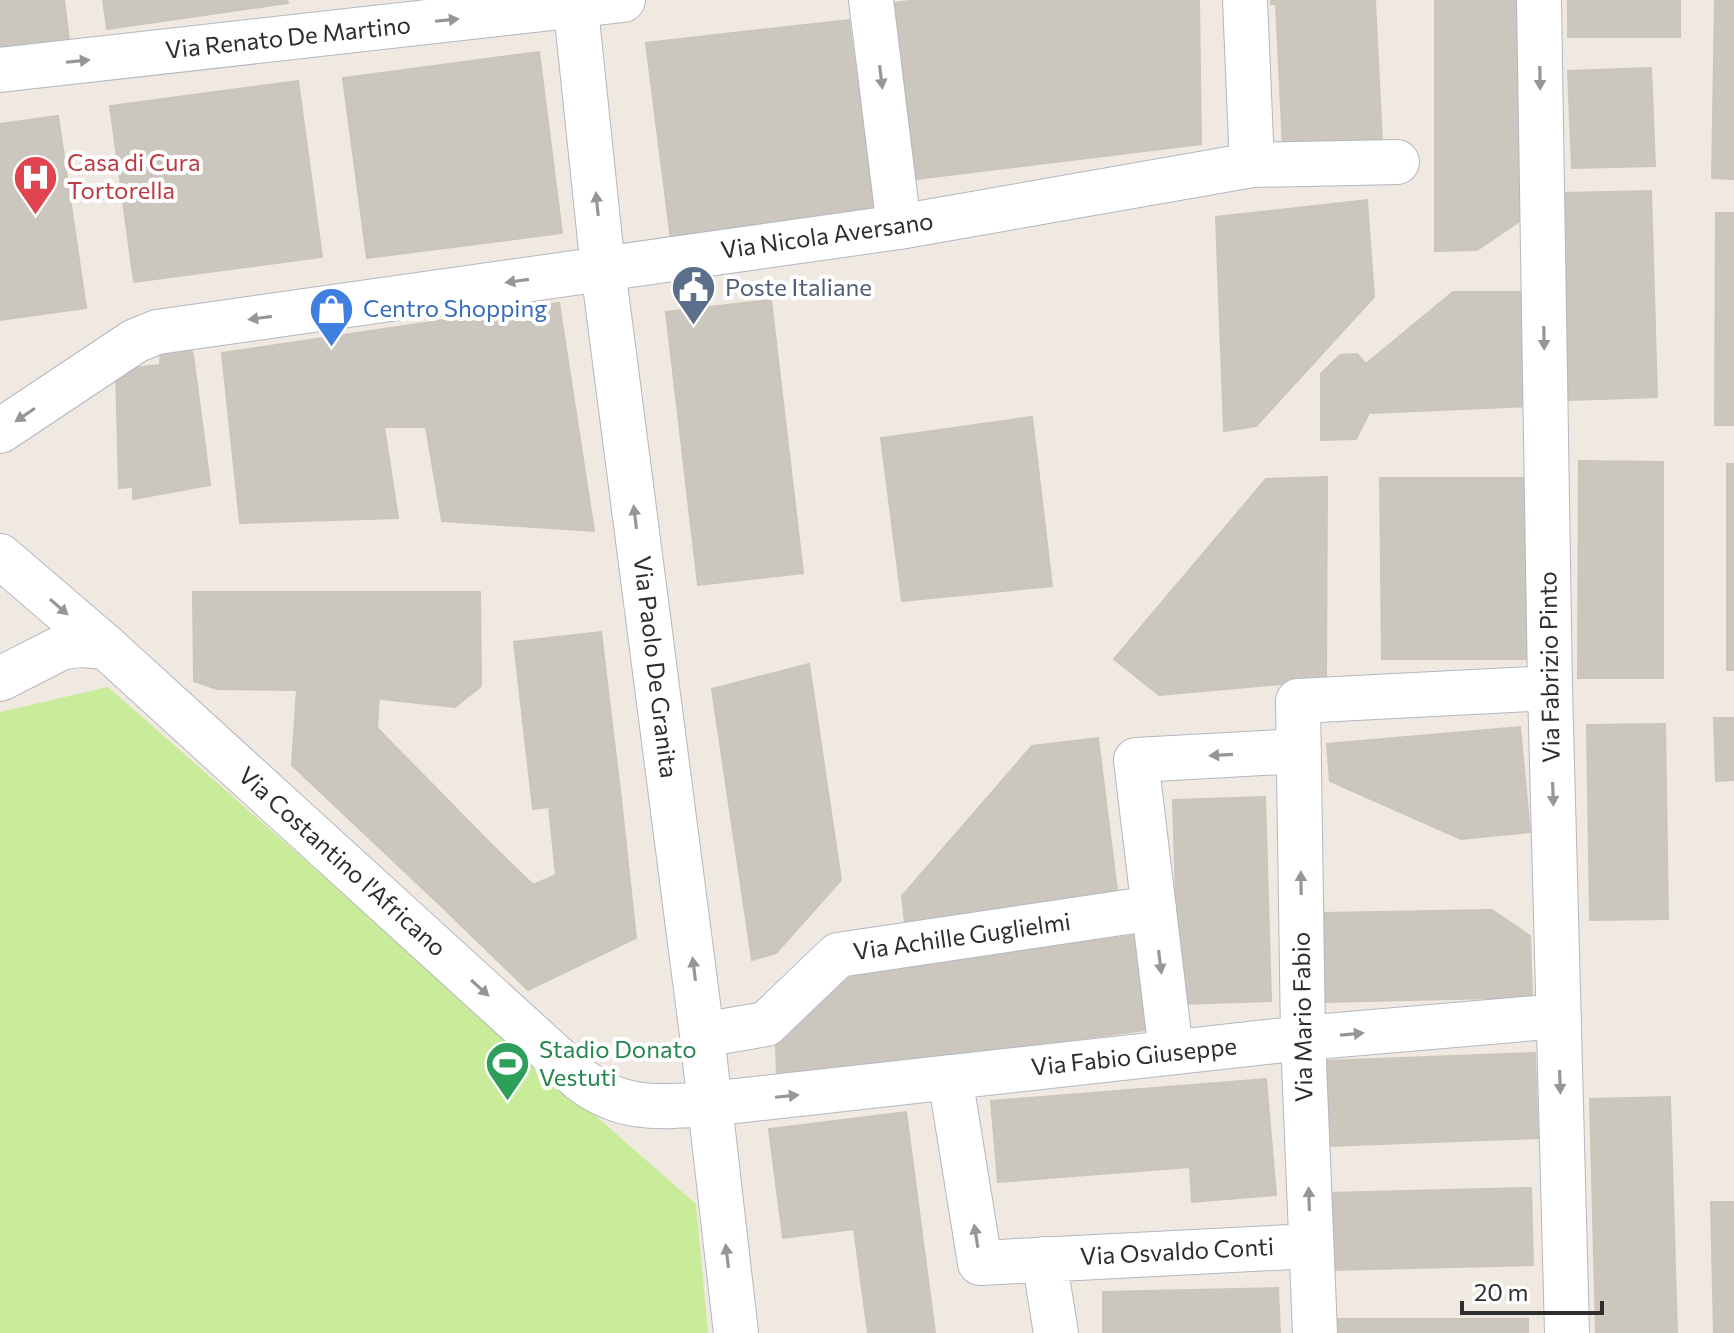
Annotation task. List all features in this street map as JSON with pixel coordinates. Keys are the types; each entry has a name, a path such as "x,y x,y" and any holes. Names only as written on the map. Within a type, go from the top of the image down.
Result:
{"street":[{"name":"Via Renato De Martino","path":"0,70 575,2 623,0"},
{"path":"871,0 899,227"},
{"path":"1245,0 1252,165"},
{"name":"Via Fabrizio Pinto","path":"1539,0 1550,688 1567,1333"},
{"name":"Via Paolo De Granita","path":"575,2 603,269 702,1035 736,1333"},
{"name":"Via Nicola Aversano","path":"0,431 135,341 157,332 899,227 1252,165 1397,162"},
{"name":"Via Costantino l'Africano","path":"0,556 106,647 594,1090 645,1107 709,1104"},
{"path":"0,679 63,647 106,647"},
{"name":"Via Mario Fabio","path":"1315,1333 1303,1038 1298,701 1550,688"},
{"path":"1171,1052 1136,760 1299,751"},
{"name":"Via Achille Guglielmi","path":"702,1035 766,1024 838,955 1154,908"},
{"name":"Via Fabio Giuseppe","path":"709,1104 1303,1038 1559,1016"},
{"name":"Via Osvaldo Conti","path":"950,1077 980,1263 1311,1246"},
{"name":"Via Osvaldo Conti","path":"1044,1259 1056,1333"}],"green space":[{"path":"108,687 696,1204 708,1333 0,1333 0,712"}],"building":[{"path":"0,0 64,0 69,40 0,49"},
{"path":"103,0 287,0 288,3 107,29"},
{"path":"919,0 1199,0 1201,144 917,179 893,3"},
{"path":"1271,0 1375,0 1382,143 1283,148 1276,4 1271,4"},
{"path":"1435,0 1526,1 1533,212 1477,250 1435,251"},
{"path":"1568,0 1680,0 1680,37 1568,37"},
{"path":"1715,0 1734,0 1734,179 1712,178"},
{"path":"849,20 874,211 671,240 646,43"},
{"path":"539,52 562,233 367,258 343,78"},
{"path":"1651,68 1655,166 1572,168 1568,71"},
{"path":"298,81 322,257 134,282 110,106"},
{"name":"Casa di Cura Tortorella","path":"58,116 86,308 0,320 0,124"},
{"path":"1651,191 1657,397 1569,400 1563,193"},
{"path":"1367,200 1374,297 1256,426 1224,431 1216,217"},
{"path":"1716,213 1734,213 1734,425 1715,425"},
{"path":"1453,292 1529,292 1529,406 1369,413 1356,439 1321,440 1321,374 1340,355 1357,354 1366,364"},
{"path":"771,300 803,573 698,585 666,312"},
{"path":"559,303 594,531 442,521 426,427 384,427 398,518 240,523 222,353"},
{"path":"161,347 190,347 193,354 210,485 133,499 133,487 119,488 116,370 160,365"},
{"path":"1032,417 1052,586 902,601 881,438"},
{"path":"1579,461 1663,462 1663,678 1578,678"},
{"path":"1727,464 1734,464 1734,670 1727,670"},
{"path":"1327,477 1326,680 1159,695 1114,659 1266,479"},
{"path":"1380,478 1526,478 1527,659 1382,659"},
{"path":"193,592 480,592 481,686 455,707 297,690 217,689 194,681"},
{"path":"601,632 621,799 533,809 514,642"},
{"path":"809,664 841,880 776,953 752,960 712,689"},
{"path":"297,690 379,697 377,728 491,844 436,901 292,765"},
{"path":"1714,718 1734,718 1734,780 1716,781"},
{"path":"1665,724 1668,919 1590,920 1587,725"},
{"path":"1520,727 1530,832 1461,839 1330,781 1327,744"},
{"path":"1098,738 1118,898 905,923 902,896 1032,746"},
{"path":"1265,797 1271,1001 1179,1004 1173,800"},
{"path":"621,799 636,938 528,990 436,901 491,844 533,885 556,875 549,807"},
{"path":"1492,910 1530,936 1532,997 1326,1002 1324,913"},
{"path":"1140,935 1147,1030 777,1079 776,1044 844,973"},
{"path":"1535,1053 1538,1138 1327,1146 1323,1061"},
{"path":"1266,1079 1276,1195 1192,1202 1190,1167 998,1182 991,1101"},
{"path":"1670,1097 1677,1333 1596,1333 1590,1099"},
{"path":"906,1112 935,1333 868,1333 854,1229 783,1238 769,1129"},
{"path":"1531,1188 1533,1265 1330,1270 1328,1193"},
{"path":"1711,1202 1734,1202 1734,1333 1714,1333"},
{"path":"1278,1288 1280,1333 1103,1333 1103,1292"},
{"path":"1334,1319 1528,1319 1528,1333 1334,1333"}],"place":[{"name":"Casa di Cura Tortorella","path":"36,216"},
{"name":"Poste Italiane","path":"694,327"},
{"name":"Centro Shopping","path":"332,348"},
{"name":"Stadio Donato Vestuti","path":"508,1103"}]}
